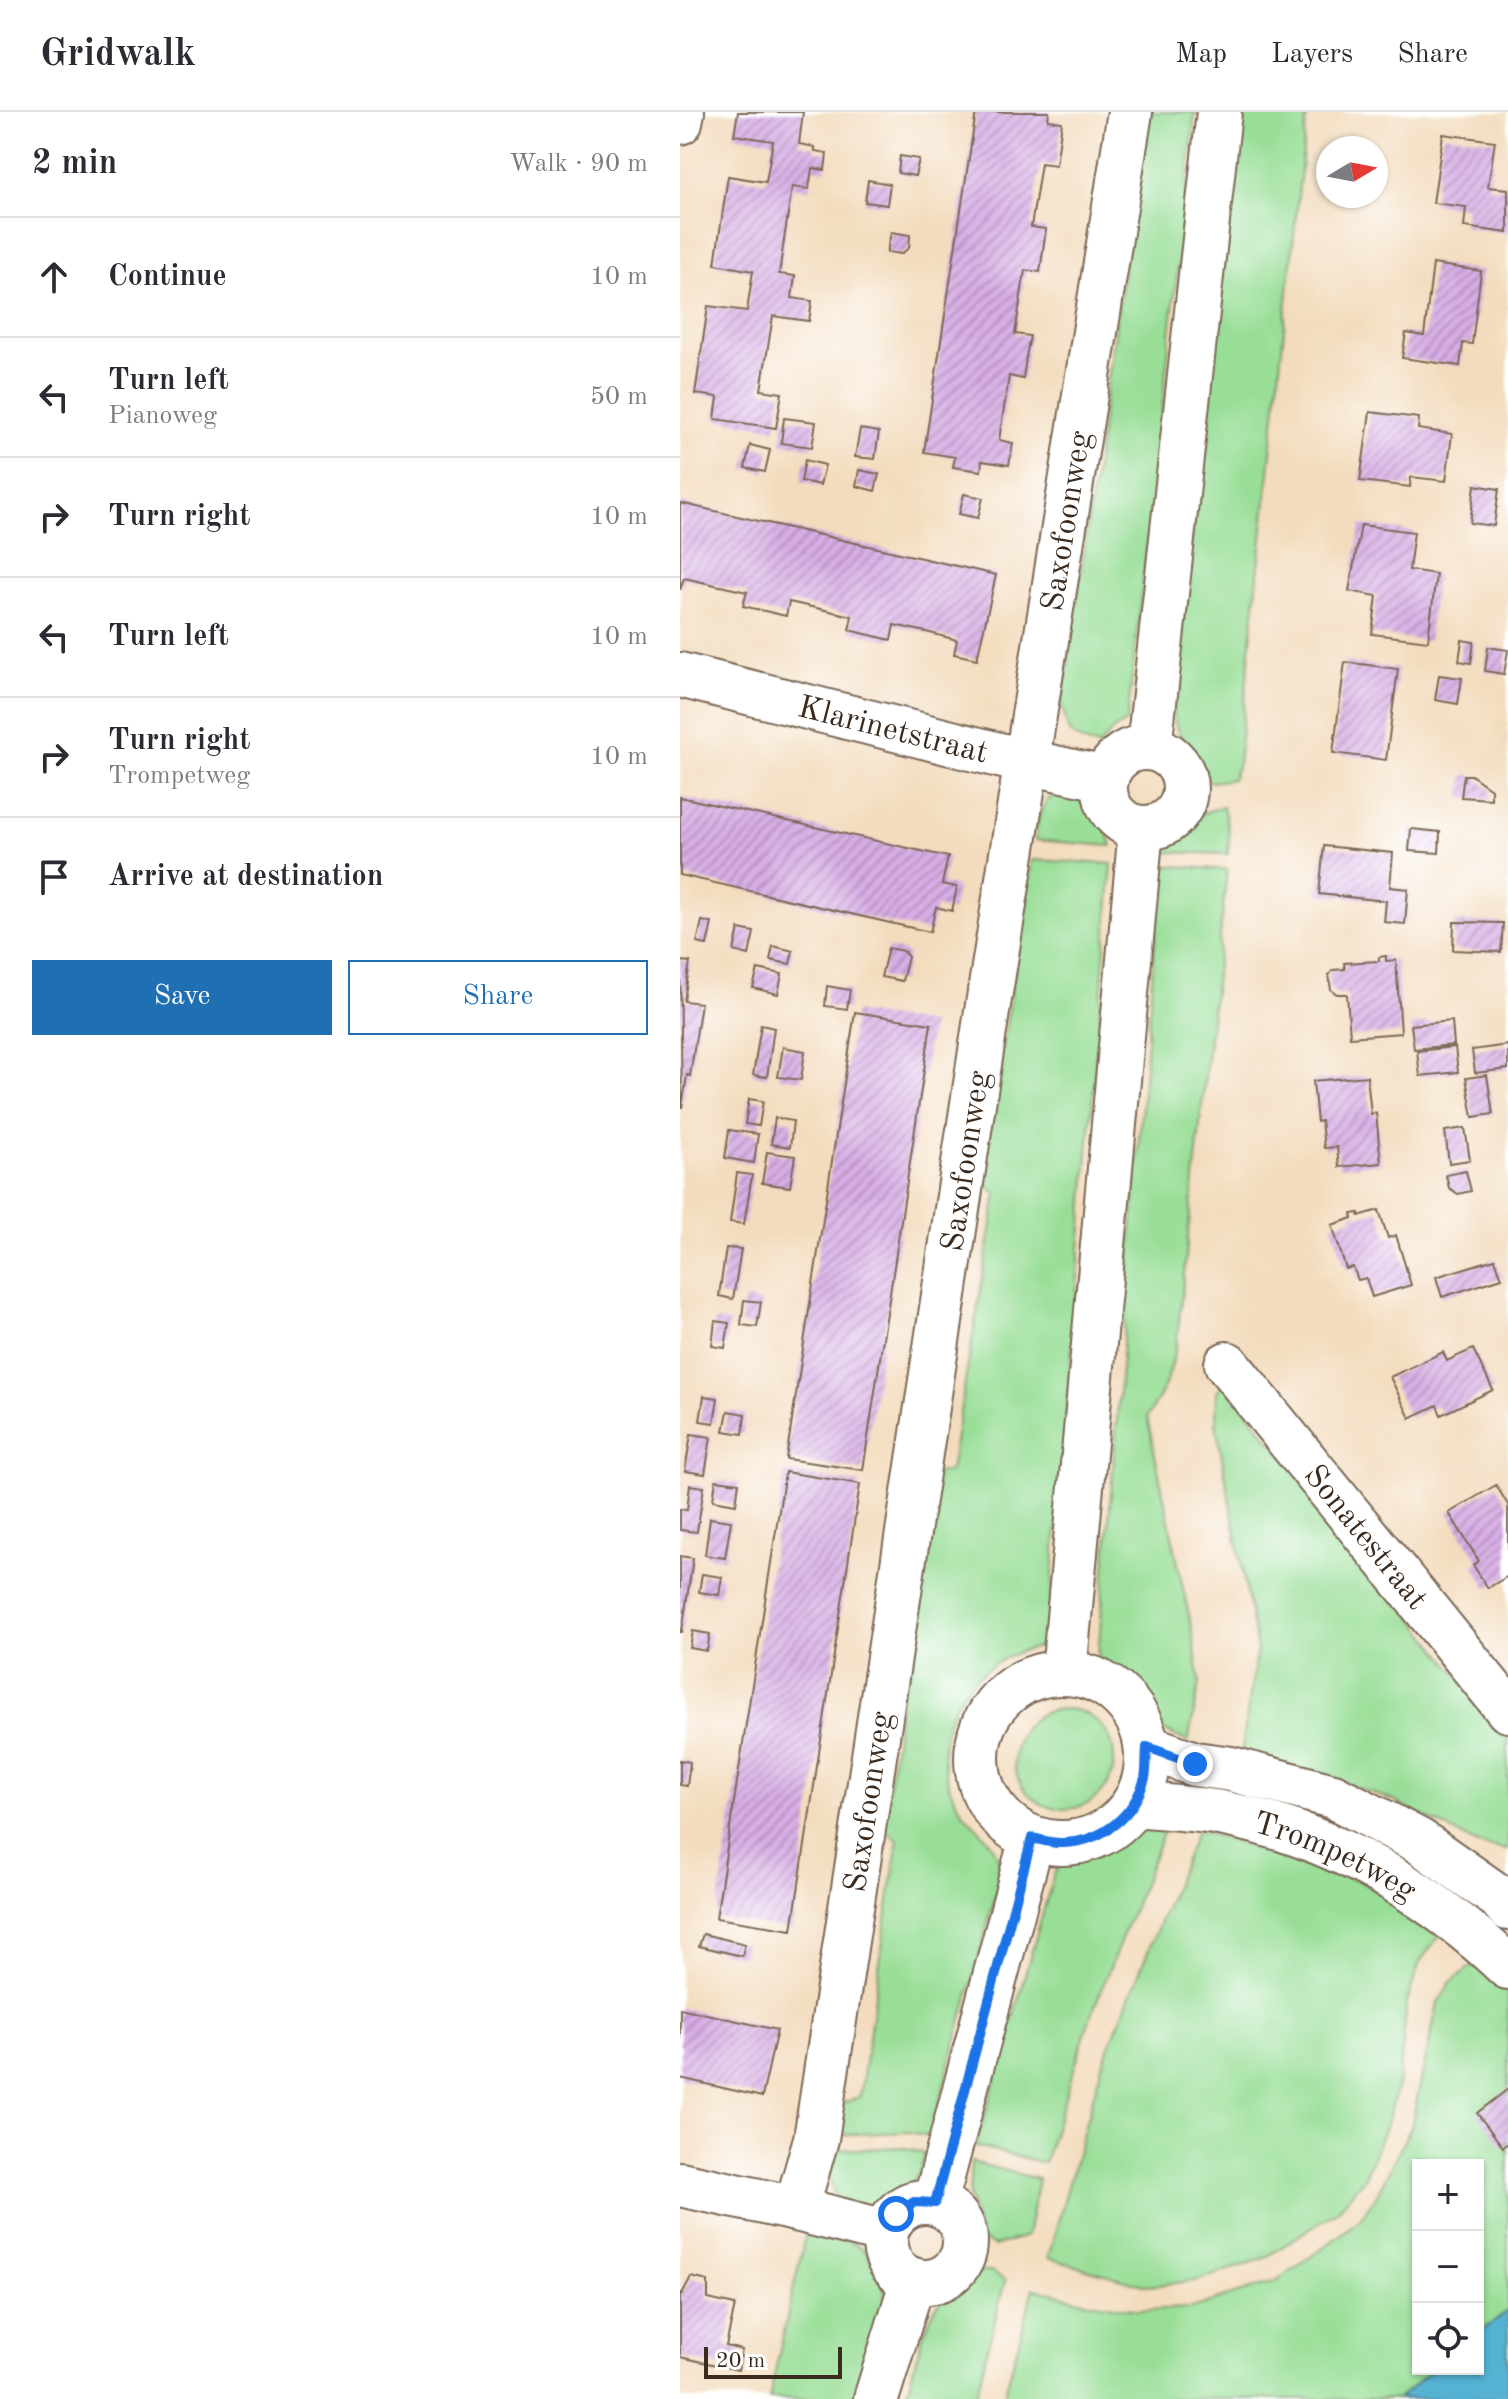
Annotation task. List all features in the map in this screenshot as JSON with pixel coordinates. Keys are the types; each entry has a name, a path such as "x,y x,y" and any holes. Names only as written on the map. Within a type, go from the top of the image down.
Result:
{"street":[{"path":"680,122 682,112"},
{"name":"Saxofoonweg","path":"796,2209 819,2125 1027,762 1130,112"},
{"path":"1149,748 1219,112"},
{"name":"Klarinetstraat","path":"680,675 1106,779"},
{"path":"1149,748 1168,755 1176,762 1186,790 1176,814 1155,827 1141,828 1130,826 1113,812 1107,802 1106,779 1117,759 1126,752 1149,748"},
{"path":"1064,1673 1141,828"},
{"name":"Sonatestraat","path":"1227,1364 1508,1710"},
{"path":"1064,1673 1088,1677 1110,1687 1127,1703 1140,1724 1147,1747 1145,1777 1134,1804 1115,1826 1090,1839 1061,1844 1032,1838 1010,1825 991,1806 980,1782 977,1756 982,1729 995,1706 1014,1688 1037,1676 1064,1673"},
{"name":"Trompetweg","path":"1147,1747 1195,1764 1231,1769 1333,1796 1419,1841 1505,1900"},
{"name":"Trompetweg","path":"1134,1804 1219,1813 1318,1840 1400,1881 1470,1931 1508,1967"},
{"path":"935,2203 1032,1838"},
{"path":"1470,1931 1505,1900"},
{"path":"680,2184 886,2232"},
{"path":"914,2202 935,2203 957,2216 966,2240 964,2253 953,2271 944,2277 934,2281 913,2280 893,2266 885,2245 886,2232 896,2214 904,2207 914,2202"},
{"path":"876,2399 913,2280"}],"green space":[{"path":"1146,112 1195,112 1127,721 1112,731 1099,746 1072,734 1062,706"},
{"path":"1244,112 1307,112 1238,764 1232,779 1212,782 1203,777 1192,749 1178,733 1172,711 1240,117"},
{"path":"1062,793 1072,796 1094,812 1112,846 1035,840 1044,804 1054,795"},
{"path":"1223,807 1229,834 1228,854 1163,852 1188,822"},
{"path":"1032,860 1112,864 1047,1646 998,1662 977,1677 961,1695 950,1717 944,1740 945,1766 952,1793 958,1805 995,1850 1001,1875 930,2136 909,2132 837,2135 843,2103 860,2097 898,1840 883,1828 932,1474 950,1471 997,1194 982,1181"},
{"path":"1161,865 1227,870 1177,1339 1167,1380 1147,1417 1200,1682 1188,1742 1153,1725 1145,1704 1133,1686 1098,1657"},
{"path":"1224,1384 1508,1738 1508,1850 1478,1844 1394,1801 1347,1784 1241,1754 1257,1650 1216,1424 1217,1391"},
{"path":"1064,1709 1083,1713 1100,1723 1110,1740 1114,1759 1110,1778 1100,1795 1083,1805 1064,1809 1045,1805 1028,1795 1018,1778 1014,1759 1018,1740 1028,1723 1045,1713"},
{"path":"1135,1828 1165,1828 1089,2021 1044,2163 976,2146 1054,1874 1066,1858 1088,1852"},
{"path":"1197,1830 1357,1880 1444,1929 1420,1962 1407,2002 1399,2081 1387,2122 1365,2177 1339,2209 1265,2258 1196,2281 1147,2286 1048,2258 1102,2065"},
{"path":"1482,1958 1508,1991 1508,2310 1484,2329 1484,2159 1412,2159 1412,2375 1427,2375 1397,2399 1003,2399 1034,2288 1138,2310 1192,2308 1276,2281 1357,2222 1375,2198 1411,2127 1438,2003 1451,1982"},
{"path":"903,2147 925,2154 918,2173 907,2189 891,2201 871,2208 839,2206 829,2179 833,2150"},
{"path":"971,2162 1038,2179 1027,2236 994,2246 981,2239 969,2196"},
{"path":"806,2232 849,2241 863,2249 884,2280 885,2303 858,2399 769,2399"},
{"path":"991,2271 1005,2280 975,2399 905,2399 922,2338 940,2300 970,2276"}],"water":[{"path":"1508,2310 1508,2399 1397,2399 1427,2375 1484,2375 1484,2329"}],"building":[{"path":"738,112 803,112 799,144 827,153 825,170 812,168 809,189 792,187 779,274 795,276 792,298 812,301 809,321 773,316 761,390 782,393 776,428 715,419 718,397 695,394 708,306 747,311 753,271 715,264 728,176 766,182 773,141 734,135"},
{"path":"976,112 1049,112 1048,120 1062,122 1056,165 1041,163 1031,227 1046,229 1040,272 1025,270 1015,334 1030,336 1023,379 1009,376 999,440 1013,443 1009,465 982,461 981,471 953,467 955,457 924,452"},
{"path":"1443,134 1495,141 1488,187 1508,189 1508,233 1464,227 1466,207 1433,203"},
{"path":"900,156 919,159 915,176 898,173"},
{"path":"868,180 890,184 887,205 865,202"},
{"path":"891,232 910,235 909,248 901,254 887,252"},
{"path":"1433,264 1481,271 1472,344 1463,343 1460,366 1402,358 1406,333 1424,336"},
{"path":"1370,412 1419,418 1418,429 1452,434 1446,481 1411,477 1410,487 1360,481"},
{"path":"784,418 816,422 812,447 781,443"},
{"path":"860,429 879,432 875,459 855,457"},
{"path":"750,445 770,450 765,472 745,468"},
{"path":"805,460 825,465 820,485 801,481"},
{"path":"859,470 879,474 875,491 856,486"},
{"path":"1475,485 1499,489 1494,526 1470,523"},
{"path":"964,494 983,498 978,518 959,514"},
{"path":"680,503 996,575 977,659 954,654 957,640 926,632 894,625 891,640 849,630 852,616 789,602 786,616 743,606 747,592 684,578 680,590"},
{"path":"1361,525 1414,532 1409,570 1436,574 1428,641 1372,634 1377,596 1349,591"},
{"path":"1462,640 1474,642 1471,663 1459,661"},
{"path":"1488,647 1508,650 1504,674 1485,671"},
{"path":"1345,662 1398,669 1386,760 1333,753"},
{"path":"1439,675 1462,678 1458,704 1435,700"},
{"path":"1464,775 1471,775 1491,789 1491,799 1461,797"},
{"path":"680,797 948,857 942,884 957,887 952,911 936,907 930,932 680,875"},
{"path":"1411,829 1440,832 1439,853 1409,851"},
{"path":"1324,846 1393,853 1390,887 1408,889 1405,924 1384,922 1386,901 1319,894"},
{"path":"702,921 712,923 707,945 697,943"},
{"path":"1454,922 1503,923 1501,952 1453,950"},
{"path":"739,929 754,932 749,955 734,951"},
{"path":"773,946 793,951 790,964 770,960"},
{"path":"888,948 903,951 908,957 902,981 881,977"},
{"path":"1386,956 1386,961 1396,960 1401,1033 1350,1037 1347,994 1337,994 1331,990 1329,975 1333,970 1345,969 1344,963 1379,961 1379,957"},
{"path":"680,961 690,962 684,1001 701,1003 682,1108"},
{"path":"758,969 782,974 778,994 753,988"},
{"path":"827,986 850,990 847,1009 825,1006"},
{"path":"855,1012 931,1024 863,1470 786,1459"},
{"path":"1452,1021 1454,1045 1414,1049 1411,1025"},
{"path":"761,1025 774,1028 767,1077 753,1075"},
{"path":"1508,1045 1508,1069 1475,1073 1472,1050"},
{"path":"783,1047 805,1051 801,1080 778,1077"},
{"path":"1455,1047 1458,1072 1420,1076 1417,1051"},
{"path":"1487,1075 1493,1114 1473,1117 1466,1078"},
{"path":"1367,1076 1371,1114 1376,1113 1381,1163 1339,1167 1337,1147 1324,1148 1321,1121 1317,1122 1313,1081"},
{"path":"749,1099 763,1101 759,1126 745,1124"},
{"path":"775,1118 793,1121 790,1147 771,1144"},
{"path":"1465,1128 1470,1160 1449,1163 1445,1131"},
{"path":"729,1130 758,1134 754,1163 725,1158"},
{"path":"767,1152 795,1156 790,1187 762,1183"},
{"path":"1466,1171 1471,1191 1458,1194 1449,1188 1446,1175"},
{"path":"737,1173 752,1175 744,1224 730,1222"},
{"path":"1379,1210 1388,1238 1396,1235 1411,1285 1372,1297 1366,1278 1358,1280 1353,1267 1346,1269 1332,1225 1353,1218 1352,1214 1359,1213 1359,1216"},
{"path":"726,1248 741,1249 733,1299 719,1296"},
{"path":"1495,1259 1502,1278 1442,1297 1436,1277"},
{"path":"744,1300 761,1302 757,1327 741,1325"},
{"path":"715,1321 729,1323 725,1348 712,1346"},
{"path":"1473,1349 1493,1390 1441,1415 1437,1405 1410,1418 1390,1377 1443,1352 1447,1361"},
{"path":"704,1396 718,1398 714,1423 700,1421"},
{"path":"728,1411 745,1414 743,1434 724,1431"},
{"path":"691,1434 711,1437 705,1474 685,1471"},
{"path":"785,1472 860,1484 792,1930 716,1918"},
{"path":"716,1480 739,1483 736,1504 713,1500"},
{"path":"690,1485 704,1487 697,1532 680,1530 680,1509 687,1510"},
{"path":"1496,1485 1508,1505 1508,1576 1488,1588 1473,1565 1479,1561 1449,1513"},
{"path":"710,1518 731,1521 725,1558 705,1555"},
{"path":"680,1556 693,1558 682,1632 680,1632"},
{"path":"702,1574 722,1577 719,1595 699,1592"},
{"path":"693,1631 710,1634 707,1651 690,1648"},
{"path":"680,1760 690,1762 687,1786 680,1785"},
{"path":"703,1934 745,1944 742,1956 699,1946"},
{"path":"680,2008 777,2030 762,2097 680,2078"},
{"path":"1508,2089 1508,2143 1503,2147 1477,2113"},
{"path":"691,2277 708,2281 708,2299 735,2305 726,2346 742,2350 738,2370 680,2357 680,2293"}],"route":[{"path":"896,2214 914,2202 935,2203 1032,1838 1061,1844 1090,1839 1115,1826 1134,1804 1145,1777 1147,1747 1195,1764"}]}
